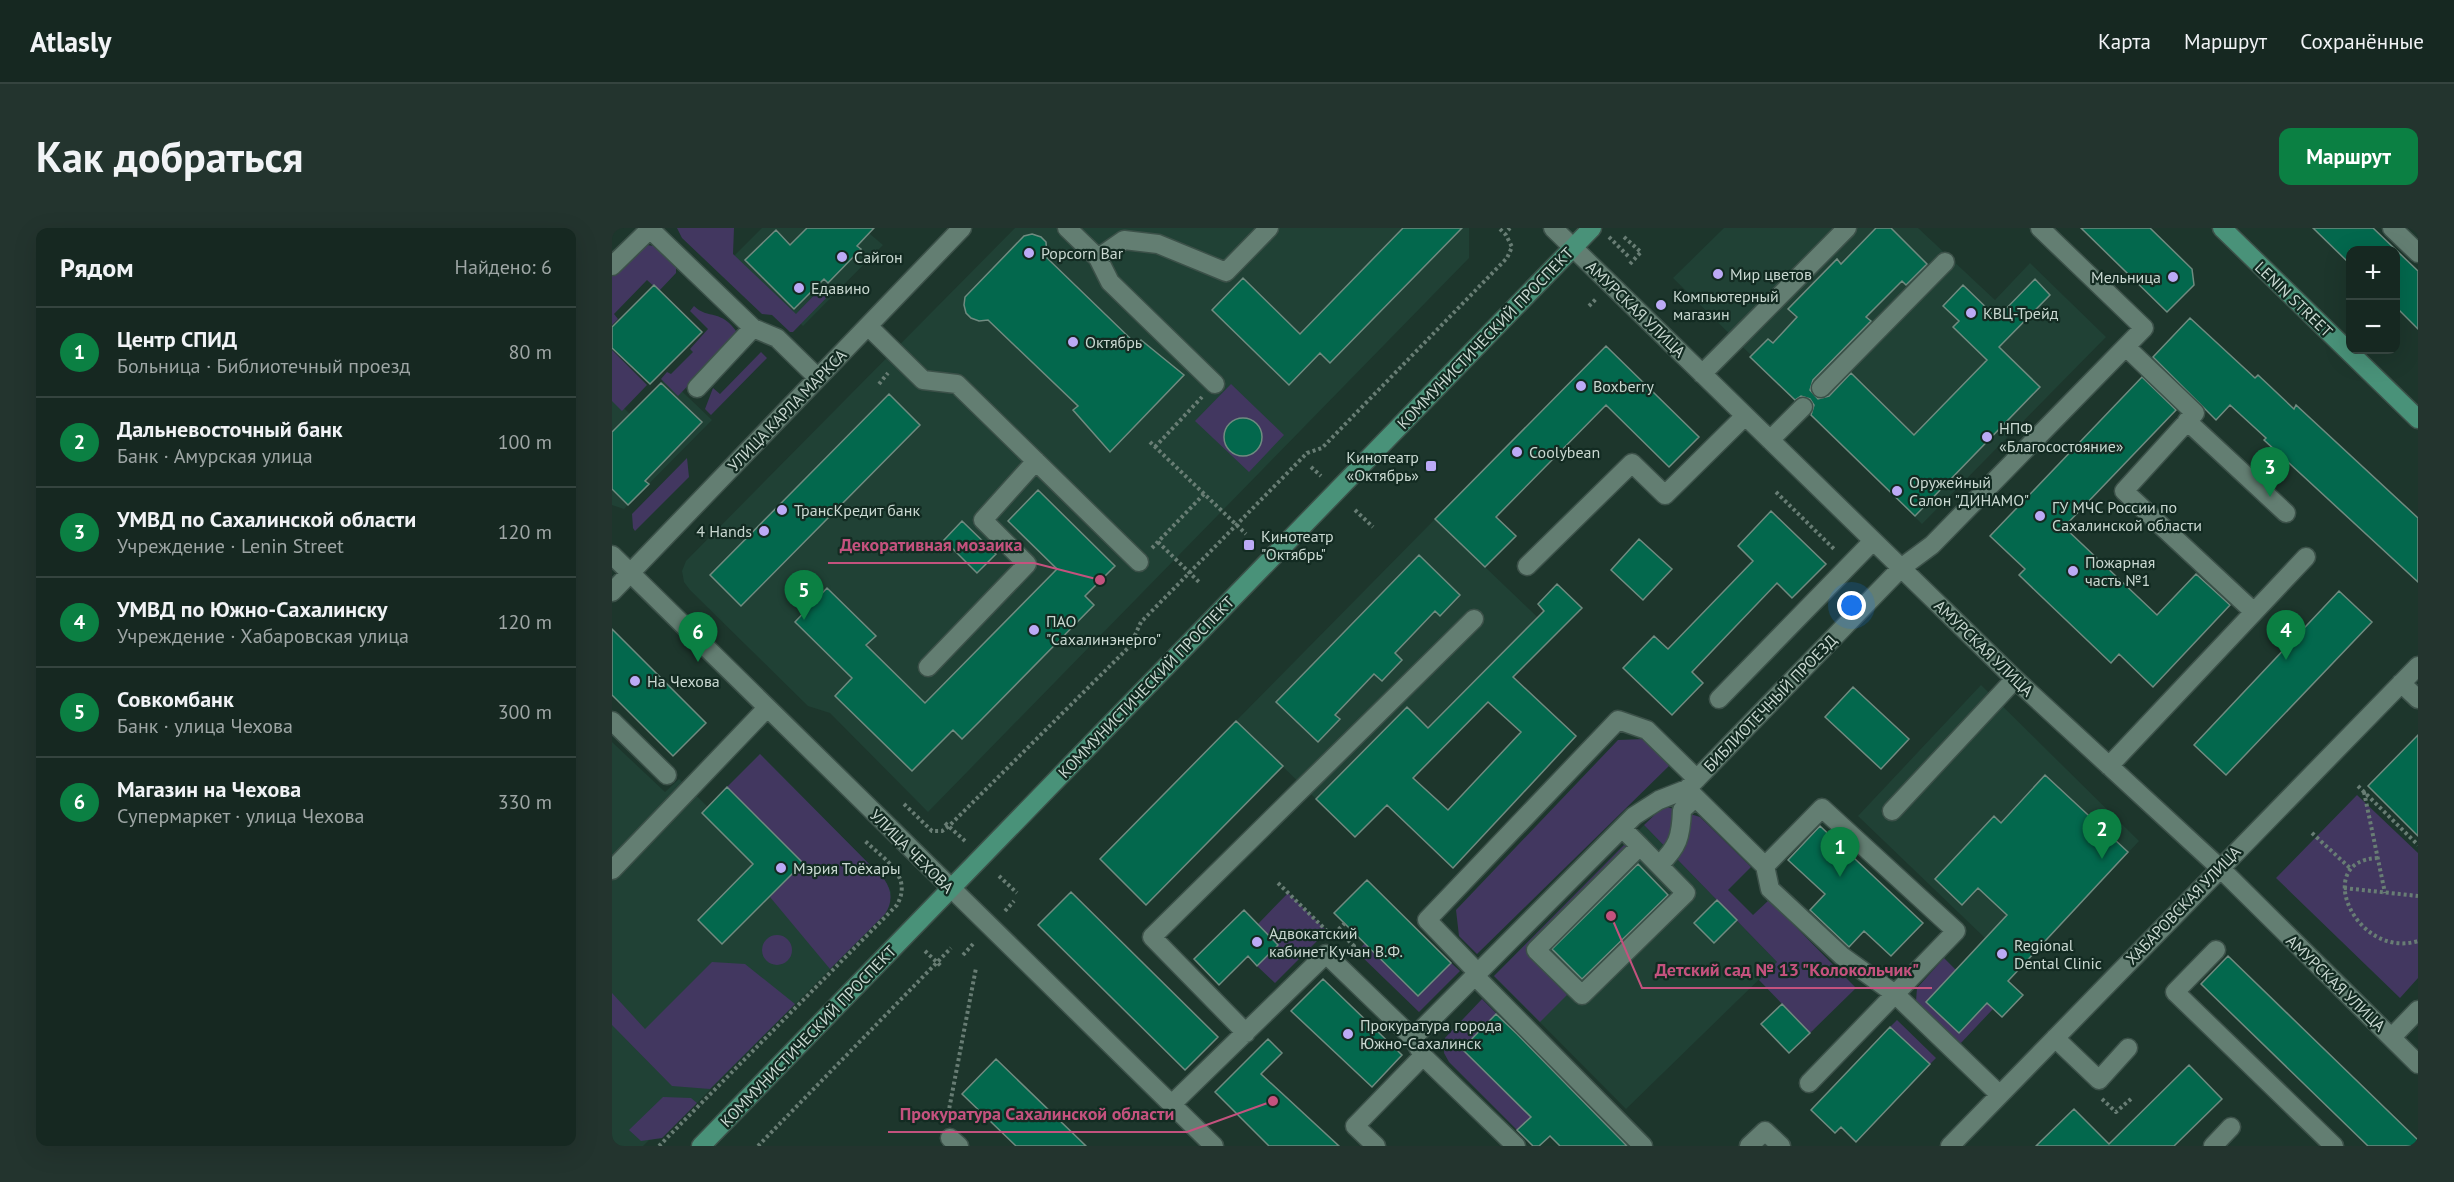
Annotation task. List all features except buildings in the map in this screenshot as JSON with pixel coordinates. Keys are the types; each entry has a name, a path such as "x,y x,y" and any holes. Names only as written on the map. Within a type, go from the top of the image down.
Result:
{"main road":[{"name":"LENIN STREET","path":"2222,228 2418,419"},
{"name":"КОММУНИСТИЧЕСКИЙ ПРОСПЕКТ","path":"700,1146 1573,248 1600,232"}],"street":[{"name":"УЛИЦА КАРЛА МАРКСА","path":"612,592 962,228"},
{"path":"1067,228 1098,258 1110,282 1215,384"},
{"path":"1098,258 1124,240 1158,244 1226,272 1269,228"},
{"name":"АМУРСКАЯ УЛИЦА","path":"1553,228 2015,679 2221,869 2418,1064"},
{"path":"1702,374 1847,228"},
{"name":"БИБЛИОТЕЧНЫЙ ПРОЕЗД","path":"1413,1038 1634,816 1659,800 1693,789 1901,568 1932,545 2144,328 2040,228"},
{"path":"2392,228 2418,253"},
{"path":"612,266 650,229 753,328 777,338 818,378"},
{"path":"1821,388 1945,262"},
{"path":"868,326 923,380 957,384 1139,561"},
{"path":"697,388 753,328"},
{"path":"2126,347 2194,413 2124,491 2254,612"},
{"path":"1770,440 1803,407"},
{"path":"1527,566 1632,463 1665,495 1745,416"},
{"path":"2187,421 2286,513"},
{"path":"928,667 1028,564 983,520 1036,461"},
{"path":"1719,699 1873,541"},
{"name":"УЛИЦА ЧЕХОВА","path":"612,555 1214,1146"},
{"path":"2109,766 2306,556"},
{"path":"1246,1033 1152,937 1474,619"},
{"name":"ХАБАРОВСКАЯ УЛИЦА","path":"1950,1146 2418,666"},
{"path":"1892,811 2015,679"},
{"path":"2401,683 2418,699"},
{"path":"612,870 767,708"},
{"path":"1643,1146 1427,920 1618,720 1647,730 1693,789 1765,866 1770,889 1842,957 1895,993 1999,1094"},
{"path":"612,721 667,775"},
{"path":"1659,866 1671,853 1680,837 1682,810 1693,789"},
{"path":"1765,866 1822,808 1956,931 1809,1083"},
{"path":"1622,828 1640,846 1659,866 1686,893 1582,995 1536,950 1640,846"},
{"path":"2216,950 2175,992 2334,1146"},
{"path":"1172,1104 1326,954 1413,1038 1423,1056 1516,1146"},
{"path":"2392,1038 2418,1010"},
{"path":"2055,1038 2099,1080 2128,1048"},
{"path":"1376,1146 1355,1126 1423,1056"},
{"path":"2213,1146 2231,1127"},
{"path":"1749,1146 1765,1131 1781,1146"}],"path":[{"path":"904,804 932,831 942,831 1130,646 1141,622 1236,525 1307,453 1322,448 1507,258 1512,247 1506,235 1499,228"},
{"path":"1600,232 1629,257"},
{"path":"1624,237 1641,252 1629,265"},
{"path":"1155,447 1215,384"},
{"path":"1150,442 1246,534"},
{"path":"1311,467 1321,476"},
{"path":"1776,492 1850,565"},
{"path":"1139,561 1204,494"},
{"path":"1355,510 1373,527"},
{"path":"1158,542 1199,582"},
{"path":"2358,786 2418,845"},
{"path":"2364,792 2385,893"},
{"path":"947,824 965,841"},
{"path":"2312,833 2351,870"},
{"path":"659,1146 897,905 903,895 903,884 884,856 866,842"},
{"path":"878,863 884,856"},
{"path":"2378,858 2360,862 2351,870 2344,888 2344,898 2354,915 2376,936 2399,944 2418,941"},
{"path":"999,876 1017,893"},
{"path":"1278,883 1334,938"},
{"path":"2344,888 2418,896"},
{"path":"1005,911 1014,901"},
{"path":"963,955 973,944"},
{"path":"1341,945 1348,952"},
{"path":"758,1146 951,948"},
{"path":"925,951 941,966"},
{"path":"955,1142 947,1119 976,968"}],"shaded area":[{"path":"677,228 734,228 733,254 796,314 826,283 833,291 793,332 790,332 772,315 762,314 682,238"},
{"path":"762,228 863,228 883,245 803,326 733,257"},
{"path":"1015,228 1469,228 1469,258 928,812 830,713 808,706 690,590 684,582 682,571 686,561"},
{"path":"1724,228 1918,228 1995,300 2030,263 2106,337 1922,524 1673,278"},
{"path":"642,244 653,246 676,266 676,273 659,291 647,280 614,314 618,319 612,325 612,276"},
{"path":"694,306 705,313 721,317 738,334 678,396 661,379 667,372 671,374 693,352 690,349 708,329 690,311"},
{"path":"612,350 647,385 622,411 612,401"},
{"path":"761,352 767,358 711,415 705,409 713,388 720,394"},
{"path":"667,377 712,420 624,509 612,505 612,397 630,414"},
{"path":"1231,384 1284,435 1249,472 1195,421"},
{"path":"687,458 689,477 635,531 632,514"},
{"path":"1435,519 1556,635 1355,837 1236,721"},
{"path":"1981,685 2139,841 2065,921 2031,889 1985,938 1858,816"},
{"path":"1645,739 1671,764 1477,954 1459,936 1456,910 1618,740"},
{"path":"612,742 665,792 679,779 708,807 760,754 884,879 891,892 889,907 885,914 662,1138 649,1140 643,1146 612,1146"},
{"path":"760,754 884,879 889,887 888,910 830,969 770,897 803,863 727,787"},
{"path":"2357,795 2418,853 2418,978 2400,998 2276,878"},
{"path":"1664,806 1700,817 1751,867 1728,890 1753,915 1769,900 1856,988 1810,1033 1759,980 1777,962 1644,825"},
{"path":"1644,825 1777,962 1626,1109 1494,976"},
{"path":"1624,845 1629,849 1526,952 1567,995 1540,1022 1494,976"},
{"path":"1288,893 1327,931 1275,983 1257,966 1277,945 1258,924"},
{"path":"777,935 788,939 792,950 788,961 777,965 766,961 762,950 766,939"},
{"path":"1365,943 1418,995 1451,963 1460,971 1419,1012 1357,952"},
{"path":"1944,958 1956,970 1926,1002 1959,1033 1987,1003 1993,1009 1960,1044 1916,1001 1917,988"},
{"path":"712,962 745,964 795,1004 710,1089 672,1086 612,1025 612,993 645,1029"},
{"path":"1482,999 1497,1014 1463,1049 1531,1117 1517,1130 1449,1062 1444,1053 1445,1038"},
{"path":"1897,1020 1936,1058 1930,1064 1890,1027"},
{"path":"663,1097 691,1098 697,1103 662,1138 641,1141 629,1130"}],"place":[{"name":"Popcorn Bar","path":"1029,253"},
{"name":"Сайгон","path":"842,257"},
{"name":"Мир цветов","path":"1718,274"},
{"name":"Мельница","path":"2173,277"},
{"name":"Едавино","path":"799,288"},
{"name":"Компьютерный магазин","path":"1661,305"},
{"name":"КВЦ-Трейд","path":"1971,313"},
{"name":"Октябрь","path":"1073,342"},
{"name":"Boxberry","path":"1581,386"},
{"name":"НПФ «Благосостояние»","path":"1987,437"},
{"name":"Coolybean","path":"1517,452"},
{"name":"Кинотеатр «Октябрь»","path":"1431,466"},
{"name":"Оружейный Салон \"ДИНАМО\"","path":"1897,491"},
{"name":"УМВД по Сахалинской области","path":"2270,497"},
{"name":"ТрансКредит банк","path":"782,510"},
{"name":"ГУ МЧС России по Сахалинской области","path":"2040,516"},
{"name":"4 Hands","path":"764,531"},
{"name":"Кинотеатр \"Октябрь\"","path":"1249,545"},
{"name":"Пожарная часть №1","path":"2073,571"},
{"name":"Декоративная мозаика","path":"1100,580"},
{"name":"Совкомбанк","path":"804,620"},
{"name":"ПАО \"Сахалинэнерго\"","path":"1034,630"},
{"name":"УМВД по Южно-Сахалинску","path":"2286,660"},
{"name":"Магазин на Чехова","path":"698,662"},
{"name":"На Чехова","path":"635,681"},
{"name":"Дальневосточный банк","path":"2102,859"},
{"name":"Мэрия Тоёхары","path":"781,868"},
{"name":"Центр СПИД","path":"1840,877"},
{"name":"Детский сад № 13 \"Колокольчик\"","path":"1611,916"},
{"name":"Адвокатский кабинет Кучан В.Ф.","path":"1257,942"},
{"name":"Regional Dental Clinic","path":"2002,954"},
{"name":"Прокуратура города Южно-Сахалинск","path":"1348,1034"},
{"name":"Прокуратура Сахалинской области","path":"1273,1101"}]}
